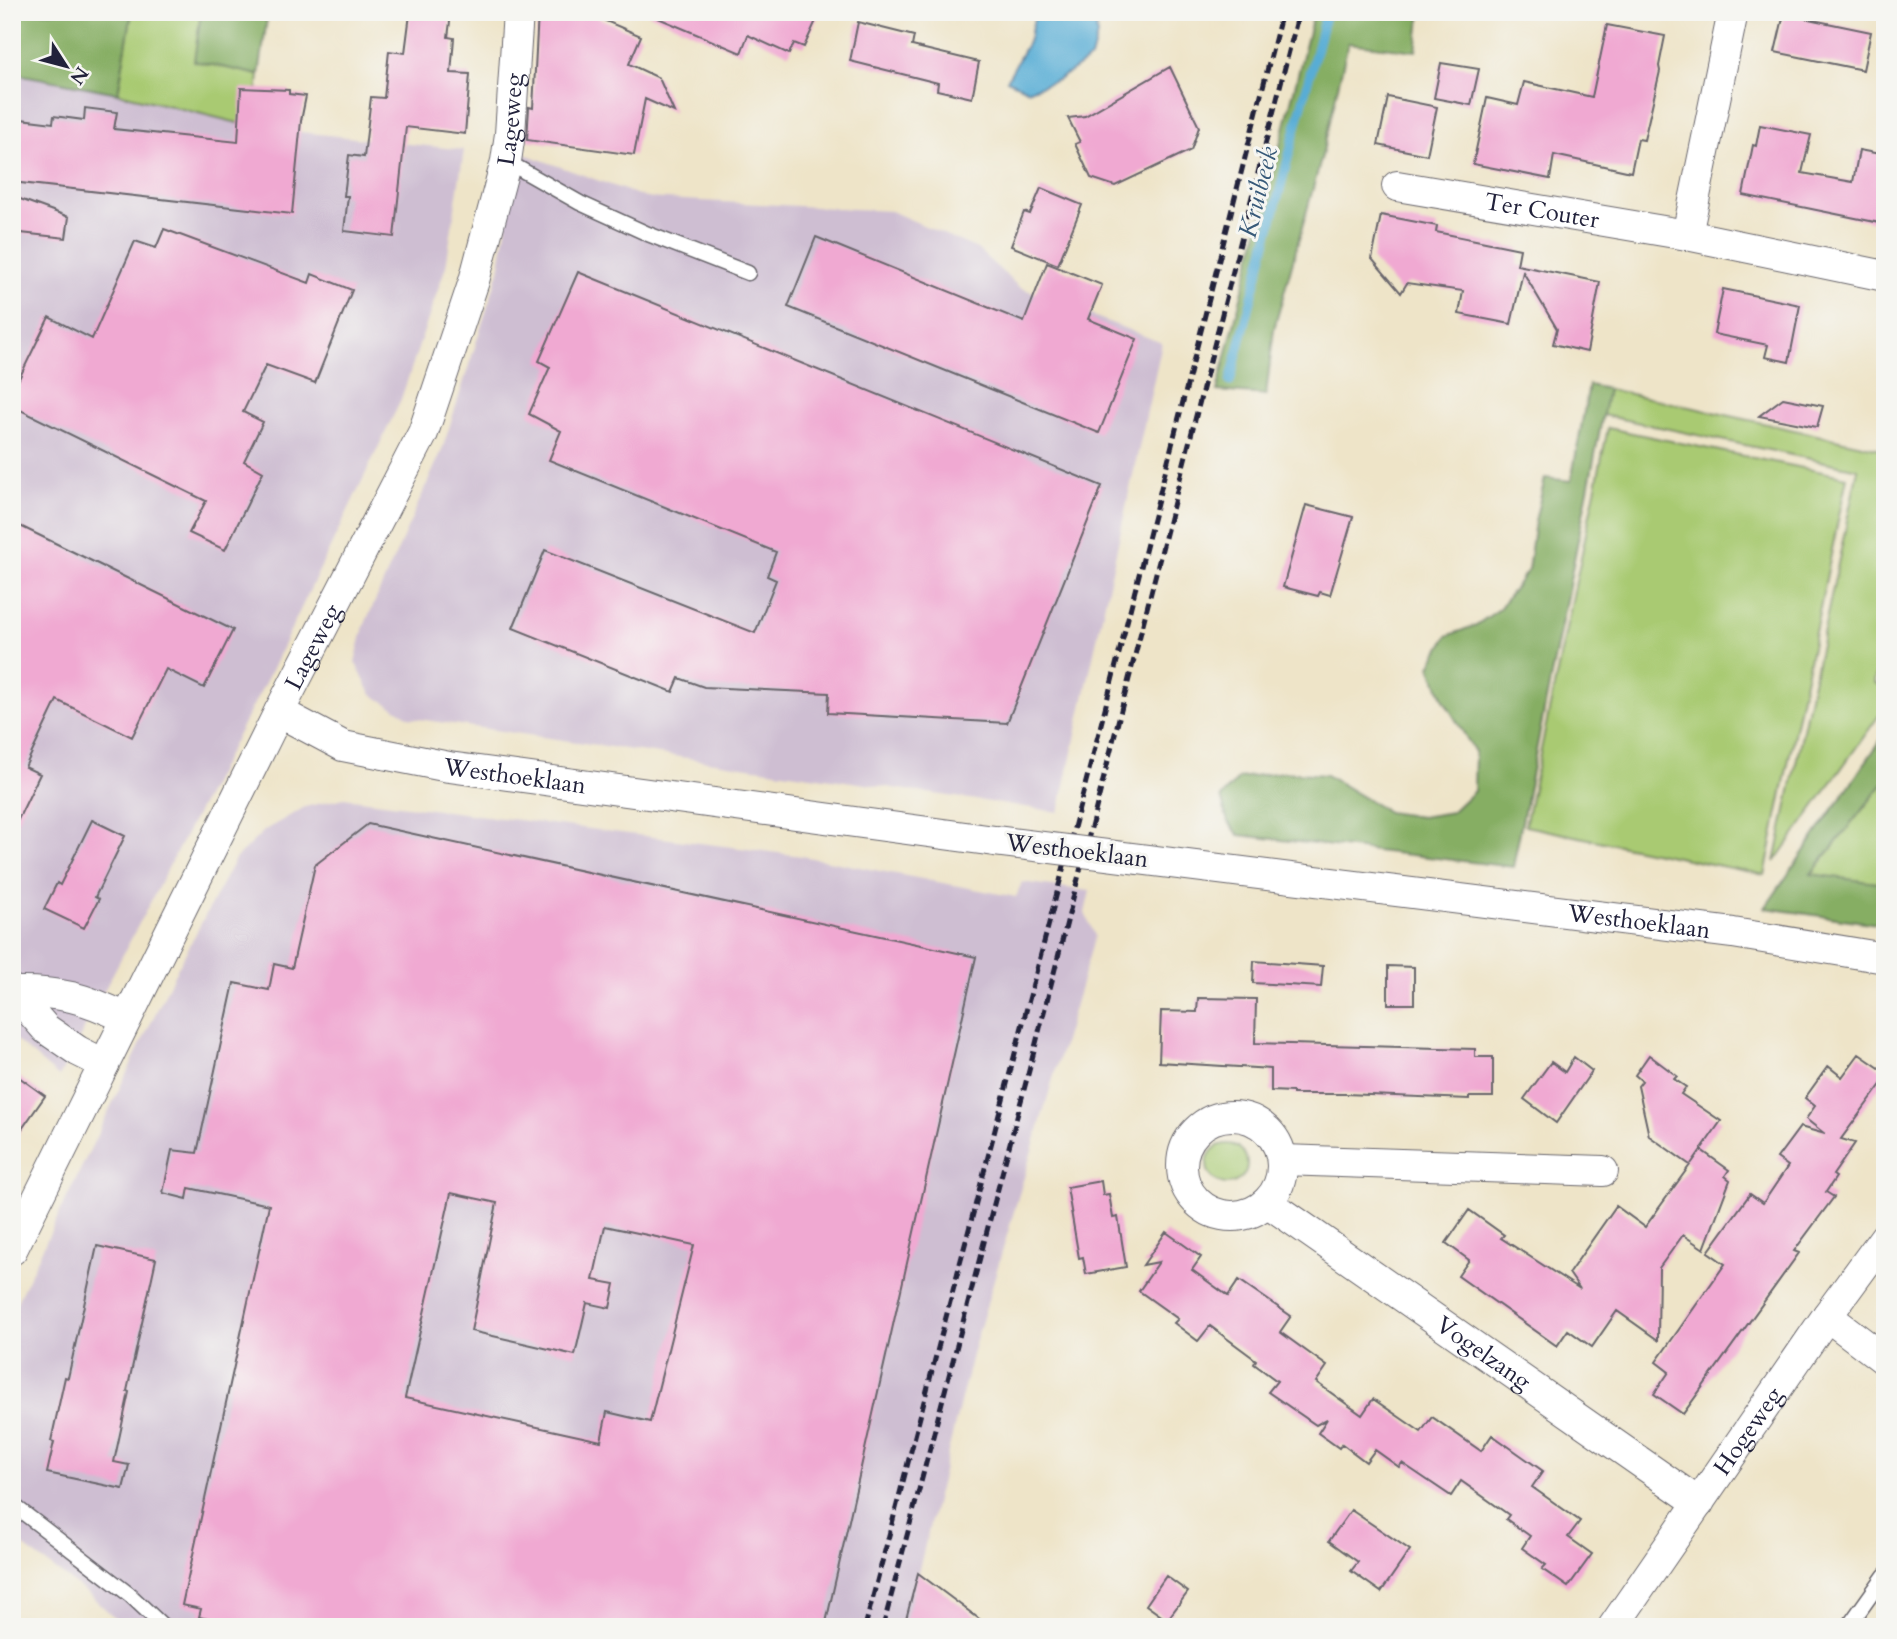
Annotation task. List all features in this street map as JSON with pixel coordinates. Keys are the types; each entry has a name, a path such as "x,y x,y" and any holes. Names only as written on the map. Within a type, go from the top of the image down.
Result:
{"street":[{"name":"Lageweg","path":"12,1250 279,712 423,433 474,281 506,161 518,12"},
{"path":"1687,235 1733,12"},
{"name":"Ter Couter","path":"1397,186 1687,235 1885,276"},
{"name":"Westhoeklaan","path":"279,712 344,746 449,767 995,841 1733,933 1885,958"},
{"path":"13,991 41,991 89,1000 127,1018"},
{"path":"13,991 46,1029 78,1051 104,1064"},
{"path":"1225,1116 1242,1117 1267,1129 1277,1143 1283,1160 1278,1188 1267,1202 1245,1215 1228,1217 1211,1212 1196,1202 1186,1188 1182,1171 1185,1149 1194,1133 1208,1122 1225,1116"},
{"path":"1283,1160 1603,1171"},
{"name":"Vogelzang","path":"1267,1202 1699,1503"},
{"name":"Hogeweg","path":"1613,1627 1827,1316 1885,1237"},
{"path":"1827,1316 1885,1360"}],"lane":[{"path":"506,161 580,203 648,234 748,273"},
{"path":"12,1504 130,1595 164,1627"},
{"path":"1848,1627 1885,1575"}],"shaded area":[{"path":"12,73 118,93 255,127 464,150 446,266 400,402 270,673 59,1077 12,1037"},
{"path":"519,152 647,198 891,211 977,249 1019,287 1162,343 1059,812 411,718 371,694 355,662 364,626 442,450 499,271"},
{"path":"344,798 802,856 1016,897 1022,882 1090,891 1085,913 1095,936 973,1351 918,1573 990,1627 125,1627 91,1596 12,1538 12,1312 174,975 235,859 265,830 305,807"}],"green space":[{"path":"12,12 132,12 118,93 12,73"},
{"path":"132,12 201,12 195,61 259,75 254,127 118,93"},
{"path":"201,12 268,12 259,75 194,61"},
{"path":"1314,12 1421,12 1416,51 1348,43 1322,156 1274,329 1266,395 1217,391"},
{"path":"1589,385 1608,389 1513,867 1239,835 1228,822 1221,797 1239,778 1283,772 1326,775 1388,812 1421,817 1452,812 1474,791 1475,752 1444,700 1430,666 1447,636 1476,625 1498,610 1528,570 1545,478 1571,481"},
{"path":"1608,389 1885,450 1885,638 1874,682 1885,690 1885,707 1775,862 1858,469 1602,415"},
{"path":"1608,428 1847,477 1765,875 1525,826"},
{"path":"1885,734 1885,781 1811,874 1885,884 1885,925 1765,908"},
{"path":"1885,781 1885,884 1811,875"},
{"path":"1227,1144 1235,1145 1241,1150 1246,1156 1246,1172 1241,1178 1235,1183 1227,1184 1219,1183 1213,1178 1208,1172 1207,1164 1208,1156 1213,1150 1219,1145"}],"water":[{"path":"1036,12 1095,12 1097,36 1091,58 1058,80 1029,90 1007,80 1028,42"}],"building":[{"path":"538,12 585,12 641,36 629,64 659,78 674,112 645,99 634,155 527,140 529,107 533,108"},
{"path":"644,12 820,12 804,47 794,43 789,54 748,35 741,53"},
{"path":"410,14 451,14 448,37 454,38 451,73 470,74 465,134 406,127 394,237 344,231 348,196 344,196 349,155 364,157 371,97 384,98 389,51 405,53"},
{"path":"1784,14 1871,32 1863,70 1775,52"},
{"path":"858,22 914,36 912,46 979,62 972,98 937,90 938,83 850,61"},
{"path":"1607,25 1665,36 1644,140 1638,139 1631,172 1554,155 1550,179 1473,164 1487,98 1518,105 1524,82 1592,97"},
{"path":"1441,63 1479,69 1471,105 1434,98"},
{"path":"1170,67 1199,127 1191,150 1115,186 1091,178 1075,144 1080,142 1068,118 1085,116"},
{"path":"241,88 289,90 289,94 306,96 292,214 12,182 12,118 53,123 54,116 84,120 85,108 117,112 114,129 238,142"},
{"path":"1388,97 1437,107 1427,155 1378,145"},
{"path":"1760,125 1811,135 1802,173 1853,182 1859,150 1885,155 1885,201 1880,223 1743,195"},
{"path":"1041,188 1082,205 1058,265 1011,246 1024,212 1030,214"},
{"path":"12,196 69,217 66,238 12,232"},
{"path":"1381,215 1437,226 1436,232 1520,249 1517,265 1600,282 1587,352 1553,344 1557,329 1523,272 1511,324 1459,314 1463,291 1407,283 1401,293 1372,259"},
{"path":"164,229 309,283 312,274 352,290 315,383 266,365 243,412 263,422 244,461 263,472 225,550 189,533 206,501 12,406 12,393 49,317 92,339 135,241 156,248"},
{"path":"816,237 1024,322 1047,263 1102,285 1088,319 1137,339 1099,433 788,307"},
{"path":"578,272 1102,486 1007,723 828,713 829,693 704,687 679,678 673,692 513,628 545,550 755,633 776,580 767,576 776,552 549,460 561,431 529,414 550,367 539,361"},
{"path":"1723,289 1800,305 1789,362 1765,357 1768,345 1714,334"},
{"path":"1783,398 1823,406 1817,427 1759,416"},
{"path":"1306,505 1353,517 1330,595 1320,592 1318,596 1283,587"},
{"path":"12,522 233,630 204,688 166,669 132,737 57,700 25,767 40,774 12,832"},
{"path":"92,820 125,836 95,897 99,899 84,928 44,909 57,883 60,885"},
{"path":"368,824 976,957 825,1627 243,1627 199,1617 201,1609 182,1605 269,1205 189,1188 187,1199 163,1193 172,1150 197,1153 234,983 269,990 274,964 292,968 315,865","holes":["451,1193 497,1203 471,1331 575,1355 587,1303 610,1308 615,1284 593,1280 605,1226 694,1245 650,1422 607,1412 601,1441 405,1398"]},
{"path":"1254,961 1323,966 1321,987 1253,983"},
{"path":"1388,966 1414,967 1414,1004 1388,1004"},
{"path":"1198,998 1256,999 1255,1043 1475,1049 1475,1057 1493,1057 1493,1097 1469,1099 1293,1094 1271,1091 1271,1069 1159,1062 1161,1011 1197,1012"},
{"path":"1859,1054 1885,1072 1885,1079 1841,1139 1855,1143 1833,1175 1836,1177 1826,1192 1834,1197 1794,1251 1799,1253 1683,1414 1654,1394 1669,1372 1656,1362 1725,1264 1708,1252 1750,1194 1763,1203 1788,1166 1777,1158 1800,1127 1825,1134 1806,1119 1815,1106 1805,1098 1828,1066 1842,1077"},
{"path":"1649,1055 1677,1076 1674,1079 1686,1087 1681,1094 1721,1121 1691,1164 1701,1150 1729,1170 1725,1176 1730,1180 1704,1249 1683,1235 1659,1268 1658,1340 1617,1311 1592,1347 1568,1330 1557,1346 1458,1276 1469,1260 1446,1243 1469,1210 1504,1235 1501,1238 1580,1289 1569,1273 1616,1206 1645,1227 1690,1165 1649,1136 1638,1086 1642,1081 1635,1075"},
{"path":"1574,1057 1592,1071 1556,1123 1524,1099 1551,1062 1565,1072"},
{"path":"12,1072 45,1096 12,1143"},
{"path":"1101,1181 1103,1195 1109,1194 1113,1218 1118,1217 1126,1267 1086,1274 1083,1257 1079,1258 1067,1187"},
{"path":"1166,1232 1201,1257 1192,1270 1228,1296 1239,1280 1291,1316 1280,1332 1327,1366 1316,1382 1362,1415 1373,1399 1421,1432 1432,1417 1481,1451 1492,1435 1543,1471 1532,1487 1580,1521 1568,1537 1592,1554 1568,1587 1542,1569 1546,1565 1522,1548 1530,1536 1506,1519 1509,1515 1461,1481 1451,1496 1402,1463 1399,1467 1375,1450 1366,1462 1342,1444 1339,1448 1318,1433 1327,1419 1316,1425 1268,1392 1277,1381 1254,1364 1256,1360 1210,1326 1198,1341 1174,1323 1178,1319 1139,1291 1159,1262 1143,1265"},
{"path":"97,1246 156,1259 114,1462 129,1465 123,1489 47,1473 65,1377 68,1378"},
{"path":"1351,1510 1410,1550 1381,1592 1351,1571 1358,1562 1329,1541"},
{"path":"918,1573 990,1627 904,1627"},
{"path":"1166,1576 1188,1592 1167,1620 1146,1605"}],"waterway":[{"name":"Kruibeek","path":"1230,382 1326,12"}],"railway":[{"path":"865,1627 1099,732 1282,12"},
{"path":"883,1627 1031,1063 1299,12"}]}
